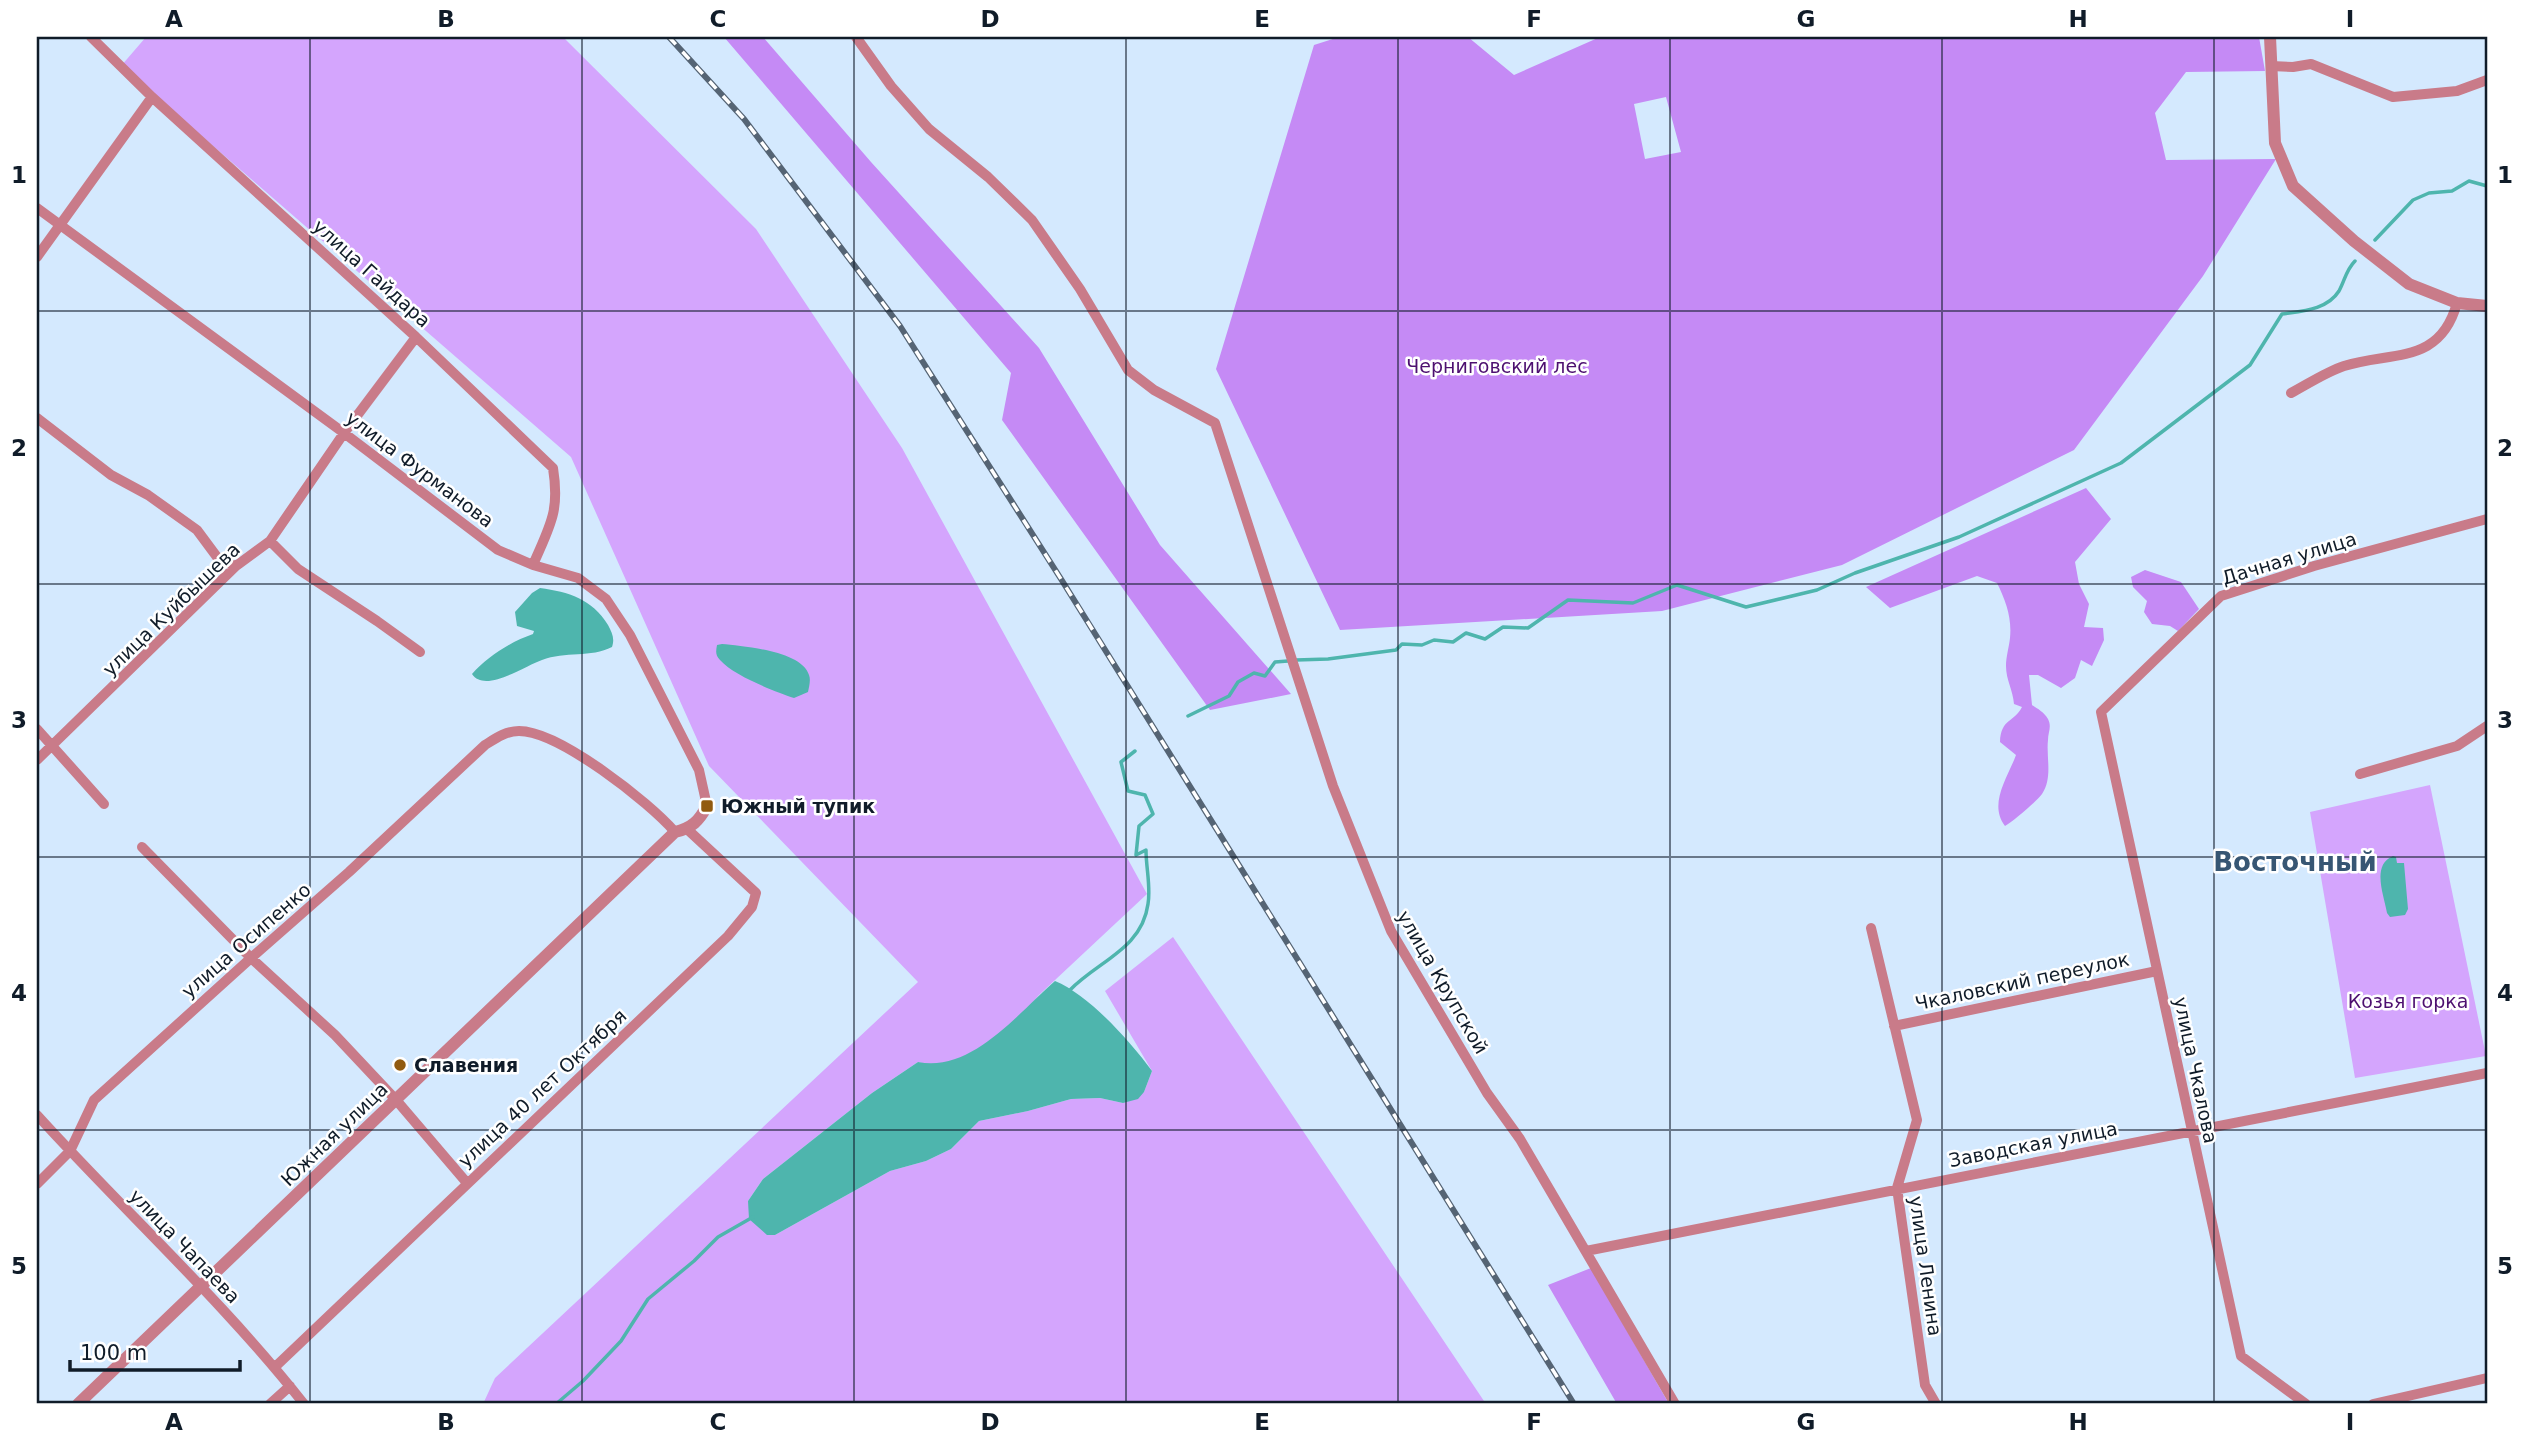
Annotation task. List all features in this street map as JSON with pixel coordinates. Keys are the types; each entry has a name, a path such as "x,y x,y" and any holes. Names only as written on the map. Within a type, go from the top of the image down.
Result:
{"street":[{"name":"улица Гайдара","path":"92,37 152,97 416,337 553,468 555,511 533,565"},
{"name":"улица Крупской","path":"856,37 891,86 929,130 988,177 1032,220 1080,289 1128,370 1154,390 1215,423 1333,786 1391,931 1487,1093 1520,1139 1675,1404"},
{"path":"2270,37 2274,143 2293,186 2354,241 2409,284 2457,303 2487,306"},
{"path":"2271,66 2311,64 2393,97 2457,91 2487,80"},
{"path":"37,257 152,97"},
{"name":"улица Фурманова","path":"37,208 344,433 498,550 533,565 578,578 606,599 630,635 699,770 707,806"},
{"path":"2291,393 2344,366 2411,353 2437,341 2454,314 2457,303"},
{"name":"улица Куйбышева","path":"37,760 236,566 270,541 344,433 416,337"},
{"path":"37,418 111,474 148,495 197,530 220,561 236,566"},
{"name":"Дачная улица","path":"2101,712 2221,596 2314,566 2487,519"},
{"path":"270,541 298,569 420,652"},
{"name":"улица Чкалова","path":"2101,712 2241,1356 2306,1404"},
{"path":"2360,774 2457,746 2487,726"},
{"path":"37,729 104,804"},
{"name":"улица Осипенко","path":"37,1184 70,1151 94,1100 497,737 520,731 544,736 629,789 681,831"},
{"name":"Южная улица","path":"78,1404 681,831 698,821 707,806"},
{"name":"улица 40 лет Октября","path":"275,1367 728,936 752,906 756,893 681,831"},
{"path":"142,847 251,958 335,1035 397,1101 467,1183"},
{"name":"улица Ленина","path":"1871,928 1917,1120 1897,1188 1925,1385 1936,1404"},
{"name":"Чкаловский переулок","path":"1894,1026 2157,971"},
{"name":"Заводская улица","path":"1586,1251 2487,1073"},
{"name":"улица Чапаева","path":"37,1115 202,1287 275,1367 304,1404"},
{"path":"2373,1404 2487,1378"},
{"path":"270,1404 290,1386"}],"green space":[{"path":"146,37 563,37 756,229 902,448 1147,894 992,1039 949,1062 935,1065 918,1062 872,1093 763,1179 748,1201 775,1235 890,1171 926,1161 951,1149 979,1121 1071,1099 1100,1098 1123,1103 1144,1092 1152,1071 1105,991 1173,937 1486,1404 483,1404 495,1378 918,982 709,766 571,457 121,66"},
{"path":"724,37 763,37 871,162 1039,348 1160,545 1291,694 1210,710 1002,420 1011,373"},
{"name":"Черниговский лес","path":"1339,37 1468,37 1514,75 1600,37 2259,37 2265,71 2186,72 2155,113 2166,160 2276,159 2203,276 2074,450 1842,565 1662,611 1340,630 1216,369 1314,45","holes":["1666,97 1681,152 1645,159 1634,104"]},
{"path":"2086,488 2111,519 2075,562 2079,584 2089,604 2084,627 2103,628 2104,640 2092,666 2081,660 2075,678 2061,688 2038,675 2029,675 2032,705 2045,714 2050,725 2047,781 2042,794 2005,826 2000,818 1999,800 2016,755 2000,742 2001,734 2005,725 2022,707 2014,704 2007,676 2010,624 2006,603 1997,583 1977,576 1890,608 1866,587"},
{"path":"2145,570 2181,582 2199,609 2178,631 2170,626 2152,624 2144,612 2147,601 2133,587 2131,577"},
{"name":"Козья горка","path":"2430,785 2486,1056 2355,1078 2310,812"},
{"path":"1591,1268 1669,1404 1617,1404 1548,1285"}],"shaded area":[{"path":"540,588 579,598 595,609 611,631 612,647 595,652 551,657 496,680 478,679 472,674 492,656 533,634 534,631 517,626 515,612"},
{"path":"717,645 771,651 795,660 809,675 808,692 794,698 744,677 718,658"},
{"path":"2396,857 2397,863 2404,863 2408,909 2405,915 2390,917 2382,889 2381,873 2386,860"},
{"path":"1055,981 1095,1008 1121,1033 1152,1071 1144,1092 1138,1099 1123,1103 1100,1098 1071,1099 979,1121 951,1149 926,1161 890,1171 775,1235 767,1235 749,1219 748,1201 763,1179 872,1093 918,1062 938,1063 976,1049 1010,1023"}],"waterway":[{"path":"2375,240 2413,200 2429,193 2452,191 2469,181 2487,186"},
{"path":"1296,660 1328,659 1396,650 1402,644 1422,645 1434,640 1453,642 1466,633 1485,639 1503,627 1528,628 1568,600 1633,603 1677,585 1746,607 1817,590 1855,573 1959,537 2121,463 2250,365 2282,314 2321,306 2334,297 2355,261"},
{"path":"1188,716 1229,696 1238,682 1254,673 1265,676 1275,662 1288,661"},
{"path":"1070,990 1128,943 1144,919 1149,898 1146,850 1136,855 1139,826 1153,814 1145,795 1128,791 1121,762 1135,751"},
{"path":"556,1404 583,1381 621,1341 648,1299 718,1237 753,1217"}],"railway":[{"path":"669,37 744,119 900,326 1061,579 1574,1404"}],"place":[{"name":"Южный тупик","path":"707,806"},
{"name":"Славения","path":"400,1065"}],"district":[{"name":"Восточный","path":"2295,862"}]}
